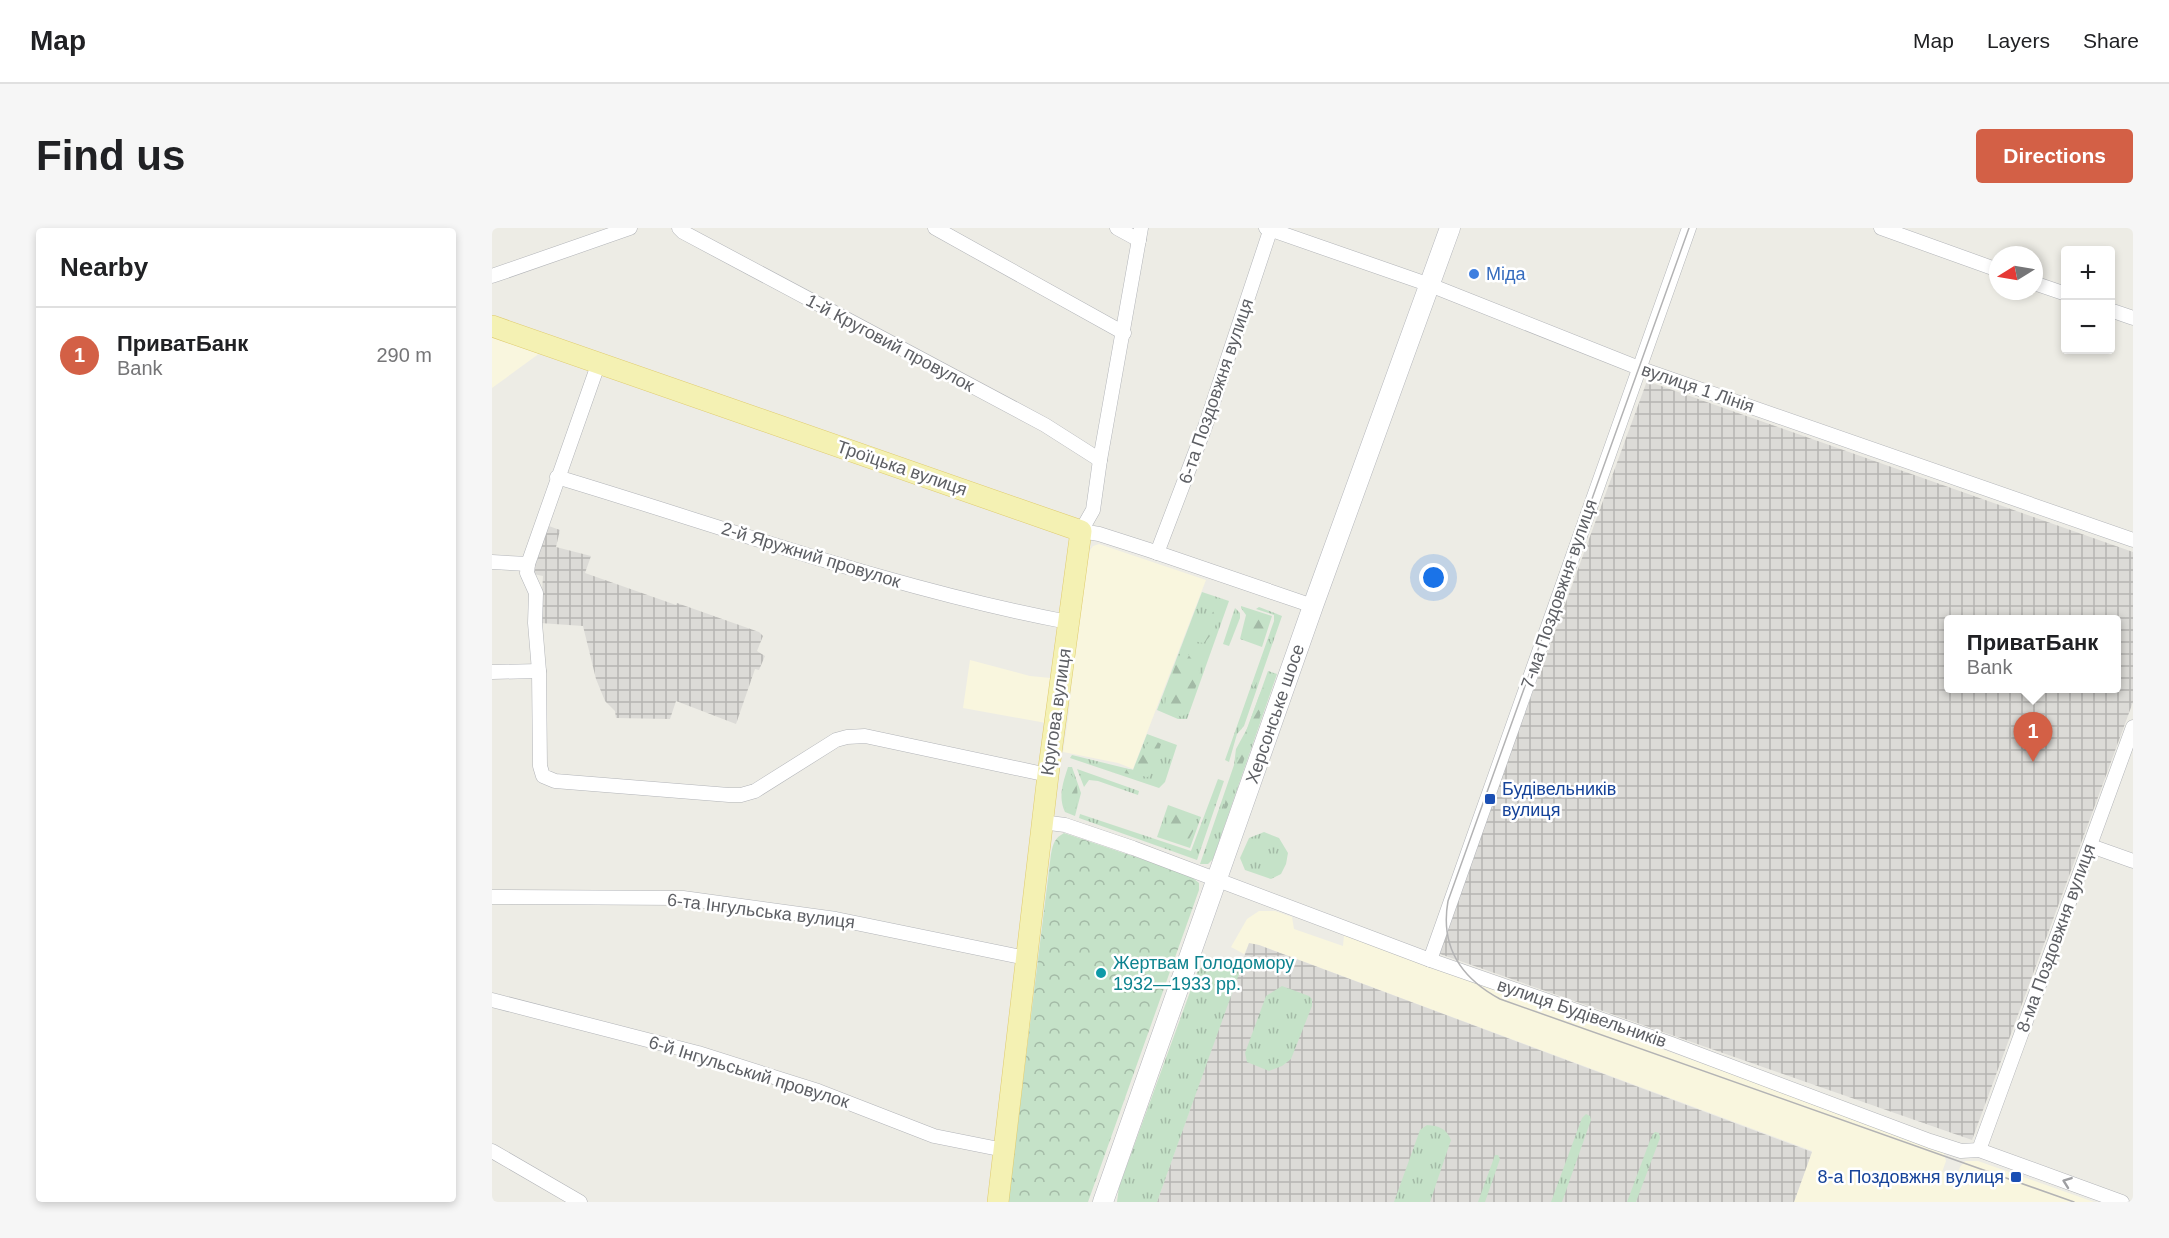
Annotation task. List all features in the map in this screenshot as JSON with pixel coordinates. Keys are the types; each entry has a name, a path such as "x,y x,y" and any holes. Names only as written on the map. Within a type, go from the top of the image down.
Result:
{"main road":[{"name":"Херсонське шосе","path":"1103,1202 1313,606 1450,228"},
{"name":"Троїцька вулиця","path":"492,326 1081,531"},
{"name":"Кругова вулиця","path":"998,1202 1042,822 1081,531"}],"street":[{"path":"492,276 630,228"},
{"name":"1-й Круговий провулок","path":"679,228 1045,425 1100,460"},
{"path":"935,228 1124,333"},
{"path":"1117,228 1140,234"},
{"name":"7-ма Поздовжня вулиця","path":"1430,960 1689,228"},
{"path":"1881,228 1989,267"},
{"name":"вулиця 1 Лінія","path":"1269,229 1430,285 1639,368 2133,540"},
{"name":"6-та Поздовжня вулиця","path":"1157,553 1204,427 1269,229"},
{"name":"Кругова вулиця","path":"1081,531 1093,510 1140,234"},
{"path":"2043,286 2061,292"},
{"path":"2115,312 2133,318"},
{"path":"599,362 528,564 527,573 536,593 540,766 543,776 555,781 686,793 741,795 755,791 836,740 865,736 1048,775"},
{"name":"2-й Яружний провулок","path":"557,477 790,550 944,595 1068,622"},
{"name":"Троїцька вулиця","path":"1081,531 1099,534 1313,606"},
{"path":"492,562 528,564"},
{"path":"492,672 539,672"},
{"name":"8-ма Поздовжня вулиця","path":"1979,1150 2133,727"},
{"name":"вулиця Будівельників","path":"1042,822 1065,825 1195,871 1430,960 1669,1043 1961,1151 1979,1150 2122,1202"},
{"path":"2091,846 2133,861"},
{"name":"6-та Інгульська вулиця","path":"492,897 682,898 836,919 1026,958"},
{"name":"6-й Інгульський провулок","path":"492,1000 698,1053 818,1091 934,1136 1004,1150"},
{"path":"492,1151 580,1202"}],"shaded area":[{"path":"492,336 540,353 492,388"},
{"path":"1647,381 2133,552 2133,702 1972,1140 1437,953"},
{"path":"546,525 560,530 556,547 591,556 585,573 759,632 763,636 757,651 765,656 759,670 755,669 736,724 676,701 670,719 616,718 615,711 605,701 596,679 583,626 540,623 543,576 533,574"},
{"path":"1099,544 1206,580 1133,769 1118,763 1063,752 1069,712 1077,614 1090,550"},
{"path":"970,660 1030,676 1051,678 1046,723 963,708"},
{"path":"1259,911 1275,911 1292,917 1294,929 1343,946 1344,935 1937,1148 1944,1153 1946,1161 1942,1172 1956,1178 1965,1161 1978,1161 2094,1202 1794,1202 1812,1151 1259,945 1249,944 1244,954 1231,947 1247,919"},
{"path":"1249,943 1812,1152 1794,1202 1157,1202"}],"green space":[{"path":"1202,592 1229,601 1187,719 1178,719 1157,710"},
{"path":"1217,605 1220,605 1219,615 1210,636 1203,643 1193,641 1187,650 1197,665 1199,675 1185,714 1182,717 1166,711 1165,703 1169,683 1186,640 1190,633 1204,627"},
{"path":"1241,606 1272,616 1262,647 1240,639 1246,615"},
{"path":"1259,607 1282,616 1244,726 1237,734 1229,762 1225,760 1274,621 1274,615 1256,609"},
{"path":"1235,608 1240,613 1240,618 1229,646 1223,644"},
{"path":"1251,616 1262,619 1266,625 1263,637 1258,642 1248,639 1244,634"},
{"path":"1274,630 1269,649 1241,725 1240,724"},
{"path":"1268,671 1277,674 1213,859 1208,864 1200,864 1234,765 1236,749 1248,727"},
{"path":"1269,675 1272,679 1229,803 1221,817 1242,742"},
{"path":"1147,734 1177,745 1165,782 1159,788 1070,758 1072,755 1133,770"},
{"path":"1152,739 1161,744 1148,777 1124,773 1101,765 1134,770 1147,744"},
{"path":"1068,767 1072,767 1081,793 1075,816 1065,812 1062,800"},
{"path":"1077,769 1139,791 1138,795 1098,781 1089,780 1084,787"},
{"path":"1070,773 1078,795 1075,810 1072,812 1066,809 1063,795 1065,781"},
{"path":"1218,779 1224,781 1197,860 1079,818 1080,814 1191,851"},
{"path":"1168,805 1201,817 1190,848 1157,837"},
{"path":"1174,813 1194,819 1195,828 1188,841 1175,837 1169,830 1168,816"},
{"path":"1264,832 1279,838 1288,853 1281,874 1271,879 1245,870 1240,858 1249,838"},
{"path":"1064,833 1189,875 1199,883 1199,890 1088,1202 1008,1202 1051,854 1055,841"},
{"path":"1213,963 1240,971 1157,1202 1117,1202 1119,1187 1198,970 1204,965"},
{"path":"1282,986 1309,996 1312,999 1312,1006 1291,1059 1282,1066 1269,1071 1247,1062 1245,1053 1266,996"},
{"path":"1586,1114 1591,1120 1562,1202 1551,1202 1582,1118"},
{"path":"1427,1125 1442,1128 1451,1140 1430,1202 1394,1202 1420,1130"},
{"path":"1655,1132 1659,1133 1660,1138 1636,1202 1627,1202 1652,1135"},
{"path":"1495,1155 1498,1155 1500,1159 1485,1202 1478,1202"}],"tram line":[{"path":"1689,228 1448,901 1447,932 1456,959 1474,981 1500,999 2074,1202"}],"place":[{"name":"Міда","path":"1474,274"},
{"name":"ПриватБанк","path":"2033,762"},
{"name":"Будівельників вулиця","path":"1490,799"},
{"name":"Жертвам Голодомору 1932—1933 рр.","path":"1101,973"},
{"name":"8-а Поздовжня вулиця","path":"2016,1177"}]}
